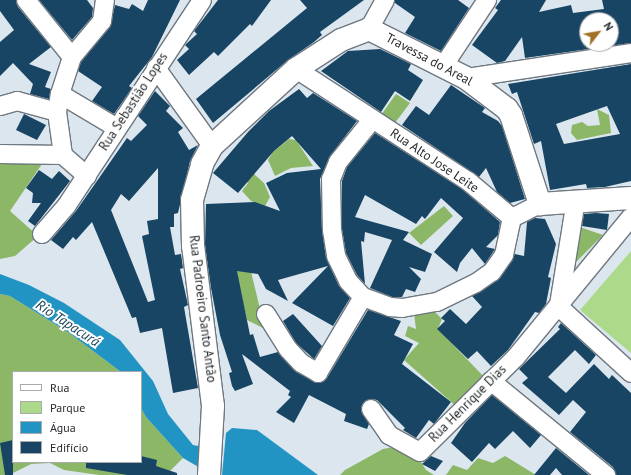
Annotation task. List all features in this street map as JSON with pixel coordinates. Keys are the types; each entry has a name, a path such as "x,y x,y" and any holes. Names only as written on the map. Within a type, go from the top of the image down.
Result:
{"main road":[{"name":"Travessa do Areal","path":"369,28 444,65 466,78 511,114 540,204"},
{"name":"Rua Padroeiro Santo Antão","path":"209,475 214,406 192,222 196,184 202,164 212,146 296,69 341,40 369,28"},
{"path":"540,204 576,200 625,201 631,198"}],"street":[{"path":"26,0 72,57"},
{"name":"Rua Sebastião Lopes","path":"42,234 67,205 87,176 156,68 202,0"},
{"path":"369,28 385,0"},
{"path":"444,65 487,0"},
{"path":"63,155 58,112 60,94 72,57 102,21 102,3"},
{"path":"466,78 631,53"},
{"path":"156,68 212,146"},
{"name":"Rua Alto Jose Leite","path":"296,69 372,120 468,181 512,218"},
{"path":"60,94 117,128"},
{"path":"0,106 16,101 58,112"},
{"path":"372,120 338,162 331,179 332,230 336,256 348,281 363,297 390,307 402,308 437,302 476,283 492,272 504,255 512,218 540,204"},
{"path":"0,154 63,155 87,176"},
{"name":"Rua Henrique Dias","path":"558,306 576,200"},
{"name":"Rua Henrique Dias","path":"371,409 389,435 420,452 516,357 631,217"},
{"path":"266,314 288,349 301,363 318,373 363,297"},
{"path":"558,306 631,374"},
{"path":"491,381 606,475"}],"green space":[{"path":"396,94 410,103 395,123 381,115"},
{"path":"597,109 609,115 611,133 577,140 571,133 572,125 582,122 588,126 600,125"},
{"path":"289,139 296,140 313,166 291,168 275,176 268,160 273,152"},
{"path":"0,155 41,159 42,164 10,211 38,236 15,256 0,259"},
{"path":"245,166 264,183 270,197 265,206 251,201 242,191 248,183 237,174"},
{"path":"444,206 453,216 421,245 409,233"},
{"path":"246,220 252,276 265,329 247,320 239,285 235,259"},
{"path":"574,225 603,235 573,265"},
{"path":"631,251 631,353 580,310"},
{"path":"0,294 10,296 68,332 120,371 12,371 12,463 50,463 31,464 9,475 0,475"},
{"path":"434,307 435,312 442,319 438,329 486,379 458,408 404,360 419,343 405,336 408,326 416,329 414,313"},
{"path":"142,410 146,417 183,458 166,475 99,475 64,470 50,463 142,463"},
{"path":"404,445 413,449 426,470 434,475 340,475 345,470 383,449"},
{"path":"505,456 536,475 446,475 453,465 467,470 478,458 493,463"}],"water":[{"name":"Rio Tapacurá","path":"0,274 29,285 64,303 120,340 153,381 168,414 193,445 204,447 202,469 183,458 146,417 142,410 142,371 120,371 68,332 10,296 0,294"},
{"path":"232,428 257,430 318,475 222,475 226,433"}],"building":[{"path":"0,0 16,0 18,7 51,47 29,64 51,72 45,87 51,89 49,99 30,94 33,84 13,63 0,76 0,42 14,30 0,11"},
{"path":"39,0 87,0 93,8 92,17 72,40"},
{"path":"148,0 180,0 152,57 129,86 132,88 114,114 92,101 102,87 78,71 81,62 110,27 115,5 129,9 132,4 143,11"},
{"path":"218,0 271,0 252,26 250,24 218,56 214,52 189,75 177,60 189,49 185,45 197,34 194,31"},
{"path":"300,0 364,0 320,32 322,35 314,42 288,60 213,123 196,99 307,8"},
{"path":"395,0 458,0 469,8 441,51 405,33 415,17 395,3"},
{"path":"501,0 546,0 539,12 571,5 573,13 579,12 579,50 525,58 522,37 505,61 497,63 472,45 498,10 495,8"},
{"path":"602,0 631,0 631,43 619,45 619,12 581,12 604,9"},
{"path":"380,49 411,64 408,70 423,80 410,101 395,91 381,112 321,71 348,51"},
{"path":"631,64 631,181 605,187 587,188 586,184 550,190 541,141 534,144 517,92 512,94 508,84","holes":["607,106 620,134 564,144 556,124"]},
{"path":"451,85 485,108 482,112 498,121 502,126 525,199 510,203 497,192 486,168 479,177 402,125 416,106 429,115"},
{"path":"299,89 307,98 313,93 357,121 330,156 320,179 322,230 326,258 339,286 350,298 333,326 292,303 328,266 278,280 288,301 266,289 258,274 237,271 250,335 253,334 260,357 278,352 296,372 318,383 327,378 368,310 401,321 394,335 413,344 402,364 451,402 434,424 429,420 416,438 403,430 405,428 377,400 371,399 365,401 361,409 369,424 367,429 344,421 346,414 309,395 294,423 276,412 291,397 288,395 290,391 242,354 253,384 235,391 232,386 229,373 232,372 220,335 211,288 205,245 206,204 255,202 280,211 266,183 287,173 321,169 292,136 274,151 238,193 213,173 248,132 269,111"},
{"path":"155,91 170,106 166,111 183,128 178,132 189,150 198,145 190,161 178,213 174,214 174,227 170,227 175,255 181,254 183,268 180,269 188,305 184,307 198,388 173,393 162,328 140,333 136,317 132,318 92,222 76,240 73,237 63,249 51,240 76,211 127,138 131,141 147,125 138,116","holes":["158,168 158,219 147,221 149,234 142,236 155,300 148,302 111,210 121,194 129,201"]},
{"path":"24,114 46,125 37,140 16,130"},
{"path":"375,133 462,189 500,222 498,235 486,247 495,249 485,264 472,248 460,263 457,272 434,252 463,218 441,198 425,219 422,216 416,224 365,195 355,217 409,232 403,240 432,254 425,272 409,267 421,279 415,292 406,289 402,297 392,297 370,288 392,240 365,232 364,242 361,241 365,284 357,275 346,253 342,229 342,181 347,167"},
{"path":"39,170 52,179 59,171 70,181 35,226 28,221 41,203 32,203 33,193 26,188"},
{"path":"584,214 609,214 607,230 582,226"},
{"path":"535,218 545,219 556,244 548,277 551,278 546,304 539,313 535,312 508,350 491,366 477,351 468,359 437,329 445,321 441,318 450,309 466,324 482,307 472,296 500,278 515,254 524,256 527,222"},
{"path":"293,314 322,346 314,359 296,343 283,321"},
{"path":"561,323 596,355 589,364 575,350 548,377 566,393 594,364 609,379 612,375 631,393 631,475 616,475 613,467 570,432 586,412 573,400 559,415 522,383 528,378 519,369 560,329 558,327"},
{"path":"492,395 541,435 530,448 513,431 495,449 489,443 472,462 451,443 465,423"},
{"path":"12,440 13,475 5,475 0,443"},
{"path":"556,448 589,475 562,475 556,468 550,475 534,475"},
{"path":"142,456 157,460 156,466 177,473 177,475 127,475 86,468 86,463 142,463"},
{"path":"431,456 443,461 435,471 422,464"}]}
